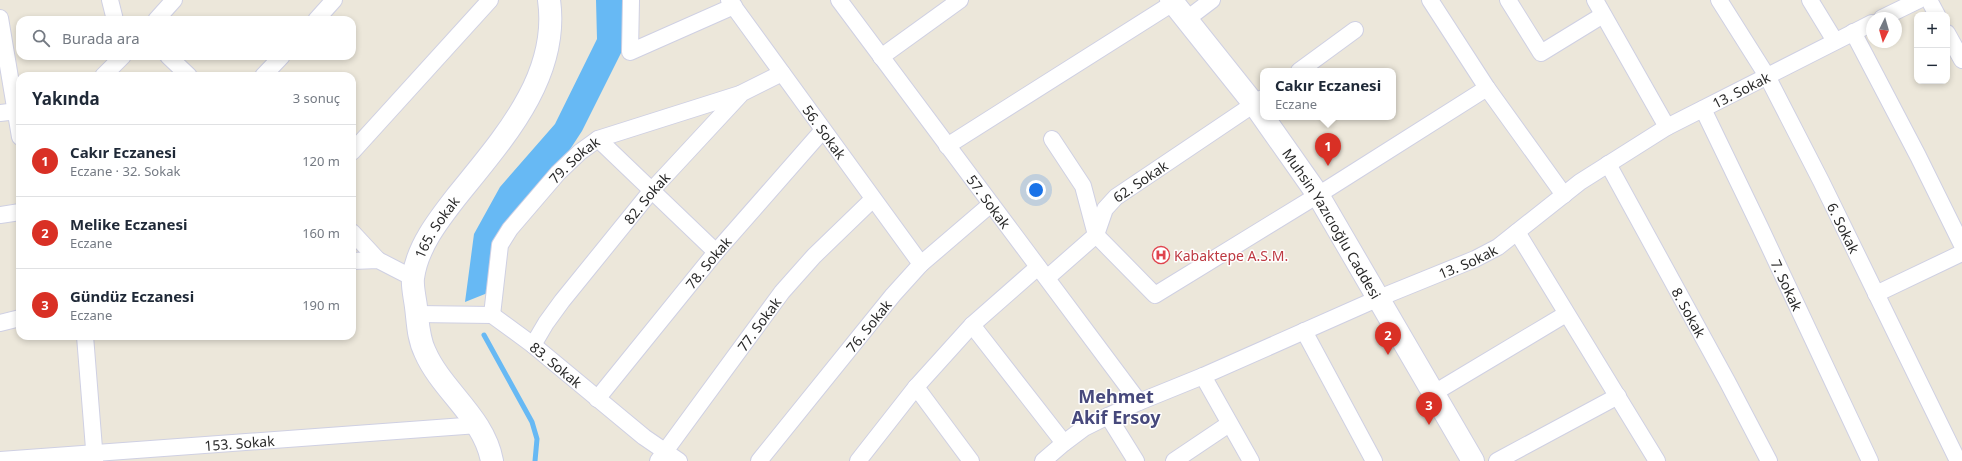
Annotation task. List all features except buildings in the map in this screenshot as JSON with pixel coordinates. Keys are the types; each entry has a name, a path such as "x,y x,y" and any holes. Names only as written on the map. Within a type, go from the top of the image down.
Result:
{"main road":[{"name":"165. Sokak","path":"492,461 487,443 478,426 431,363 419,336 413,278 420,254 433,228 504,137 532,92 542,64 550,33 549,0"},
{"name":"Muhsin Yazıcıoğlu Caddesi","path":"1177,8 1258,101"},
{"name":"Muhsin Yazıcıoğlu Caddesi","path":"1270,120 1318,195 1473,461"}],"street":[{"path":"110,0 114,16"},
{"path":"160,16 174,0"},
{"path":"320,16 334,0"},
{"path":"356,148 490,0"},
{"path":"631,0 630,52 732,3"},
{"name":"57. Sokak","path":"839,0 1139,402"},
{"path":"881,57 960,0"},
{"path":"947,146 1177,8 1212,0"},
{"path":"1430,0 1487,88 1564,195"},
{"path":"1508,0 1541,54 1603,15"},
{"path":"1595,0 1667,127"},
{"name":"6. Sokak","path":"1719,0 1767,76 1958,461"},
{"path":"1810,0 1834,41"},
{"path":"1929,0 1935,12"},
{"path":"1892,12 1909,2"},
{"name":"56. Sokak","path":"732,3 921,264"},
{"path":"0,18 16,106"},
{"name":"13. Sokak","path":"1043,461 1084,428 1108,416 1203,376 1379,298 1475,259 1498,247 1580,182 1667,127 1866,26"},
{"path":"1303,68 1355,30"},
{"path":"1853,32 1918,156 1962,245"},
{"path":"1950,38 1962,60"},
{"path":"107,72 119,60"},
{"path":"172,60 185,72"},
{"path":"267,72 278,60"},
{"name":"82. Sokak","path":"532,345 562,301 652,190 742,93 782,73"},
{"path":"1052,139 1083,186 1096,235 1155,295 1318,195 1487,88"},
{"name":"79. Sokak","path":"492,315 500,246 510,229 558,173 580,152 598,139 742,93"},
{"name":"62. Sokak","path":"1096,235 1105,208 1116,198 1258,101"},
{"name":"7. Sokak","path":"1703,109 1870,461"},
{"path":"0,113 16,111"},
{"name":"78. Sokak","path":"596,399 716,252 823,130"},
{"path":"598,139 716,252"},
{"name":"8. Sokak","path":"1608,164 1727,381 1769,461"},
{"name":"77. Sokak","path":"662,456 782,292 814,256 873,199"},
{"name":"76. Sokak","path":"759,461 893,294 921,264 991,204"},
{"path":"0,214 16,212"},
{"path":"1518,232 1566,314 1657,461"},
{"path":"864,458 916,387 972,325 1096,235"},
{"path":"356,236 378,260 413,278"},
{"path":"1876,294 1962,253"},
{"path":"356,261 378,260"},
{"path":"417,314 492,315"},
{"path":"1434,393 1566,314"},
{"name":"83. Sokak","path":"492,315 532,345 662,456 679,461"},
{"path":"0,323 16,319"},
{"path":"972,325 1064,443"},
{"path":"1304,331 1374,461"},
{"path":"85,340 94,457"},
{"path":"1203,376 1251,461"},
{"path":"916,387 971,461"},
{"path":"1497,461 1618,396"},
{"path":"1108,416 1136,461"},
{"path":"1174,461 1229,424"},
{"name":"153. Sokak","path":"0,460 94,457 478,426"}],"water":[{"path":"596,0 625,0 625,45 582,131 567,154 503,229 490,292 465,302 474,234 500,187 555,124 597,39"}],"waterway":[{"path":"484,335 532,422 537,439 535,461"}],"place":[{"name":"Cakır Eczanesi","path":"1328,166"},
{"name":"Kabaktepe A.S.M.","path":"1161,255"},
{"name":"Melike Eczanesi","path":"1388,355"},
{"name":"Gündüz Eczanesi","path":"1429,425"}],"district":[{"name":"Mehmet Akif Ersoy","path":"1116,406"}]}
